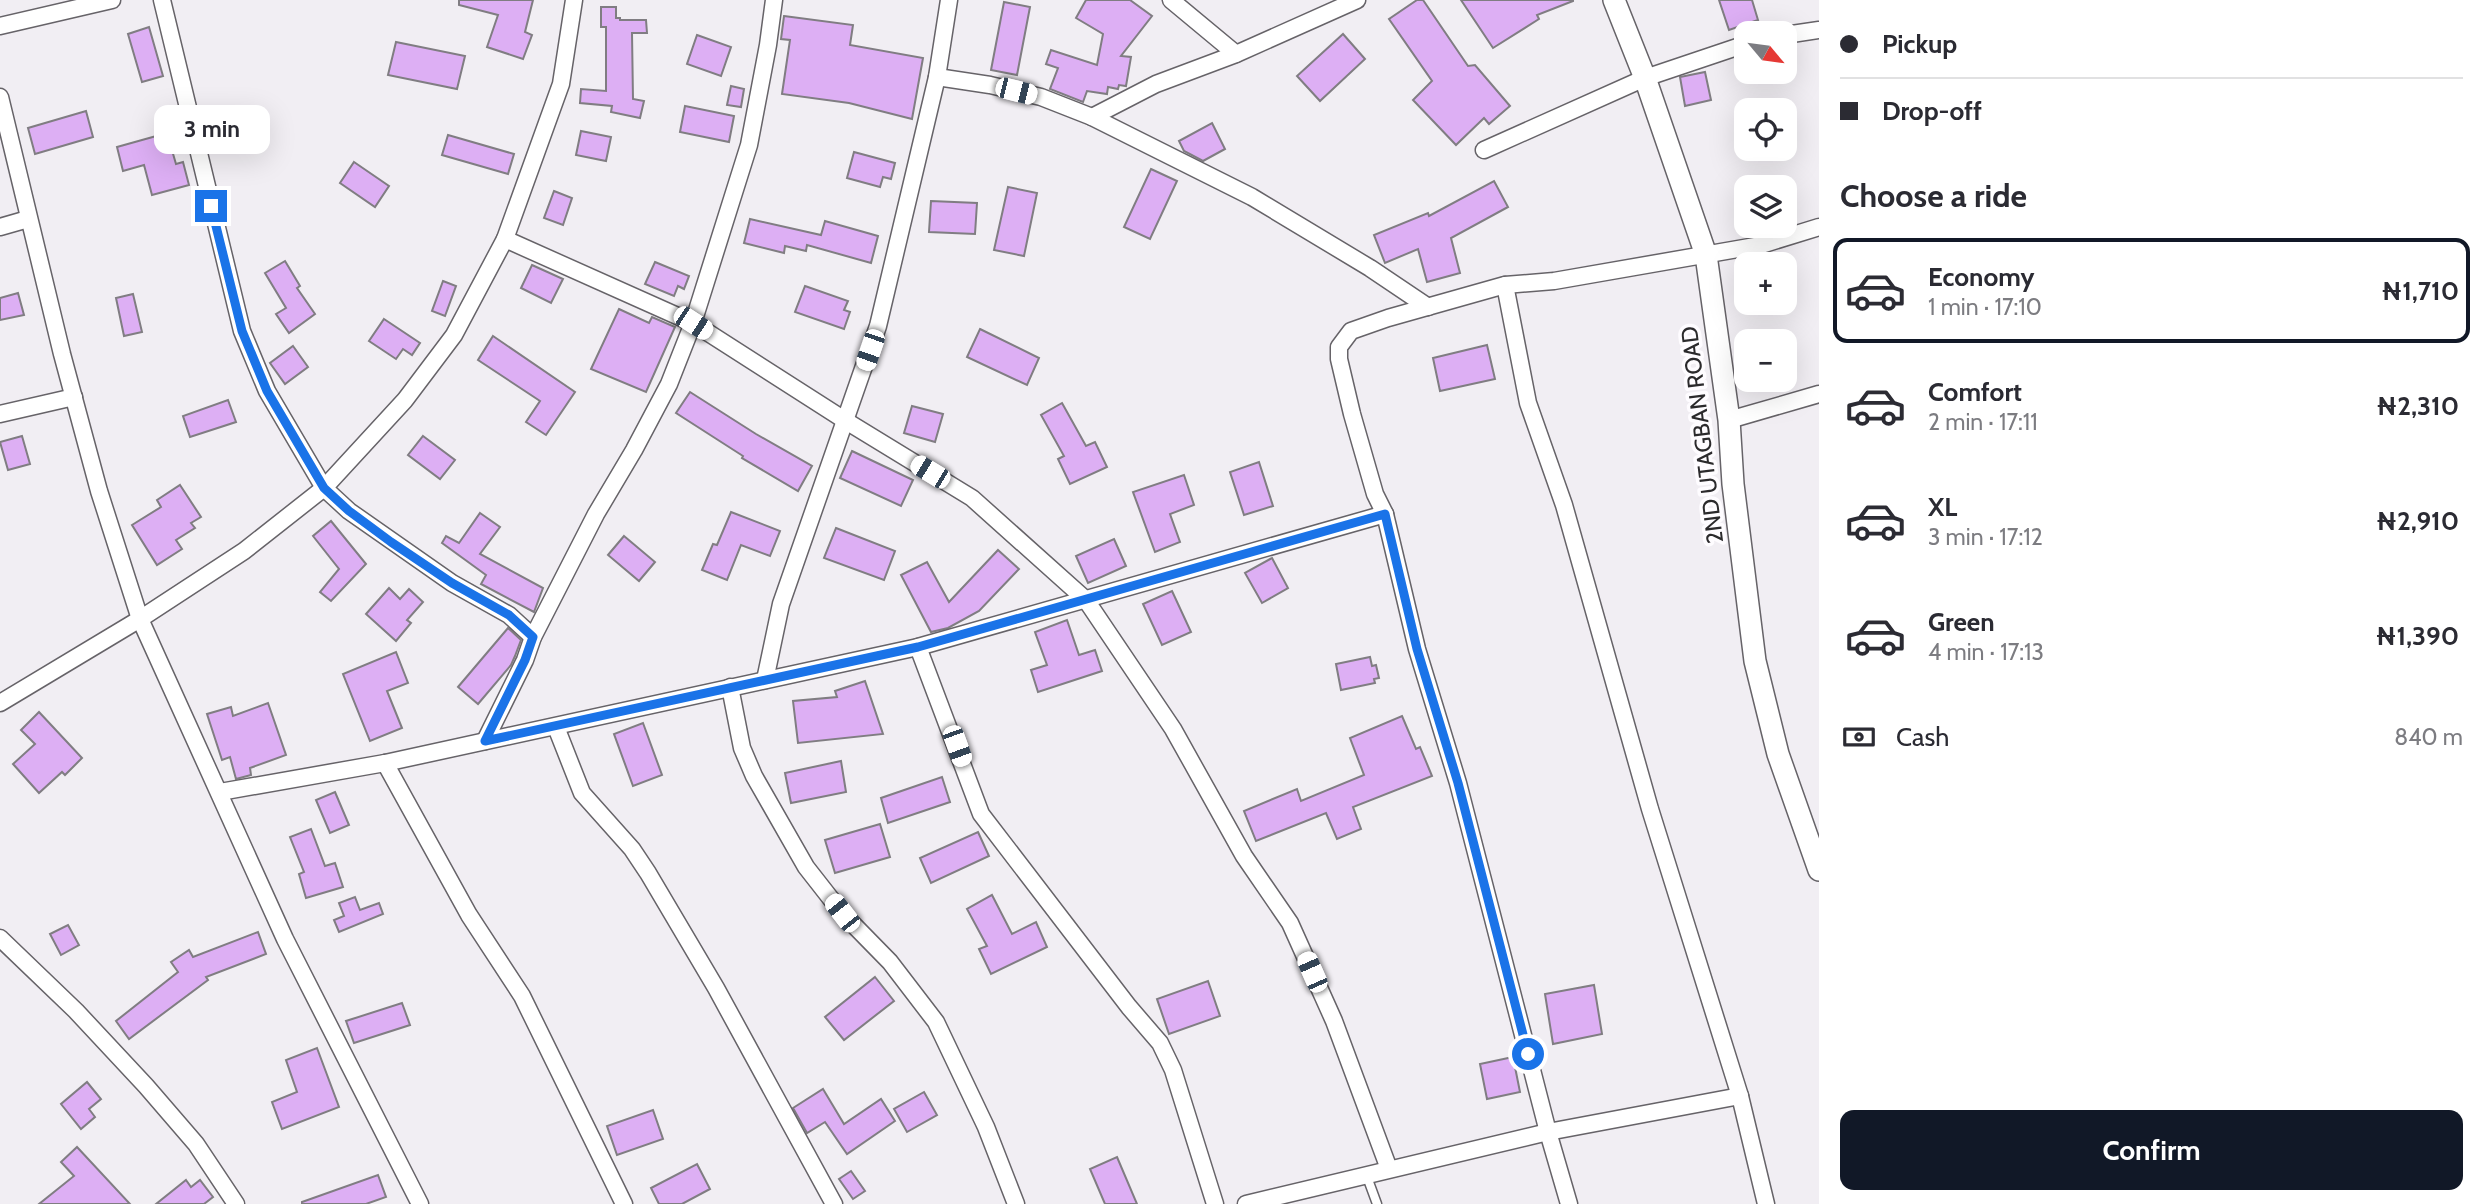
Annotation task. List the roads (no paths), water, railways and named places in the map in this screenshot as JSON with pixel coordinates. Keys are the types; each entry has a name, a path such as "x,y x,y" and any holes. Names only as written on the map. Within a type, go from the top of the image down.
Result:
{"street":[{"path":"0,26 112,0"},
{"path":"162,0 242,331 267,391 324,488 349,511 391,542 452,583 509,615 533,637"},
{"path":"0,702 140,619 244,551 324,488 405,400 454,335 505,239 561,84 574,0"},
{"path":"485,741 525,660 533,637 596,514 634,450 668,384 693,323 749,145 774,0"},
{"path":"765,680 781,604 878,326 937,77 950,0"},
{"path":"1171,0 1236,54"},
{"path":"1092,117 1156,83 1236,54 1357,0"},
{"name":"2ND UTAGBAN ROAD","path":"1614,0 1645,78 1706,255 1729,420 1733,484 1755,661 1778,754 1819,870"},
{"path":"1797,33 1819,30"},
{"path":"1485,150 1645,78 1734,48"},
{"path":"937,77 990,85 1041,97 1092,117 1252,197 1370,268 1428,307"},
{"path":"0,97 28,219 99,491 140,619 285,939 420,1204"},
{"path":"0,227 28,219"},
{"path":"1569,1204 1458,783 1417,649 1385,514 1375,494 1352,414 1339,359 1339,347 1351,331 1505,285 1554,281 1761,246 1819,227"},
{"path":"505,239 693,323 972,498 1086,600 1173,729 1244,856 1290,923 1334,1021 1389,1169"},
{"path":"1505,285 1528,403 1564,505 1650,809 1740,1096 1766,1204"},
{"path":"1729,420 1819,394"},
{"path":"0,414 74,397"},
{"path":"220,792 385,763 918,647 1385,514"},
{"path":"918,647 981,814 1129,1007 1160,1043 1174,1070 1215,1204"},
{"path":"730,687 742,748 754,776 806,867 842,913 890,962 936,1022 986,1127 1016,1204"},
{"path":"555,727 582,793 632,849 648,873 716,988 834,1204"},
{"path":"385,763 469,915 522,996 624,1204"},
{"path":"0,938 76,1011 146,1086 196,1144 236,1204"},
{"path":"1246,1204 1548,1132 1740,1096"}],"lane":[{"path":"1366,1174 1377,1204"}]}
